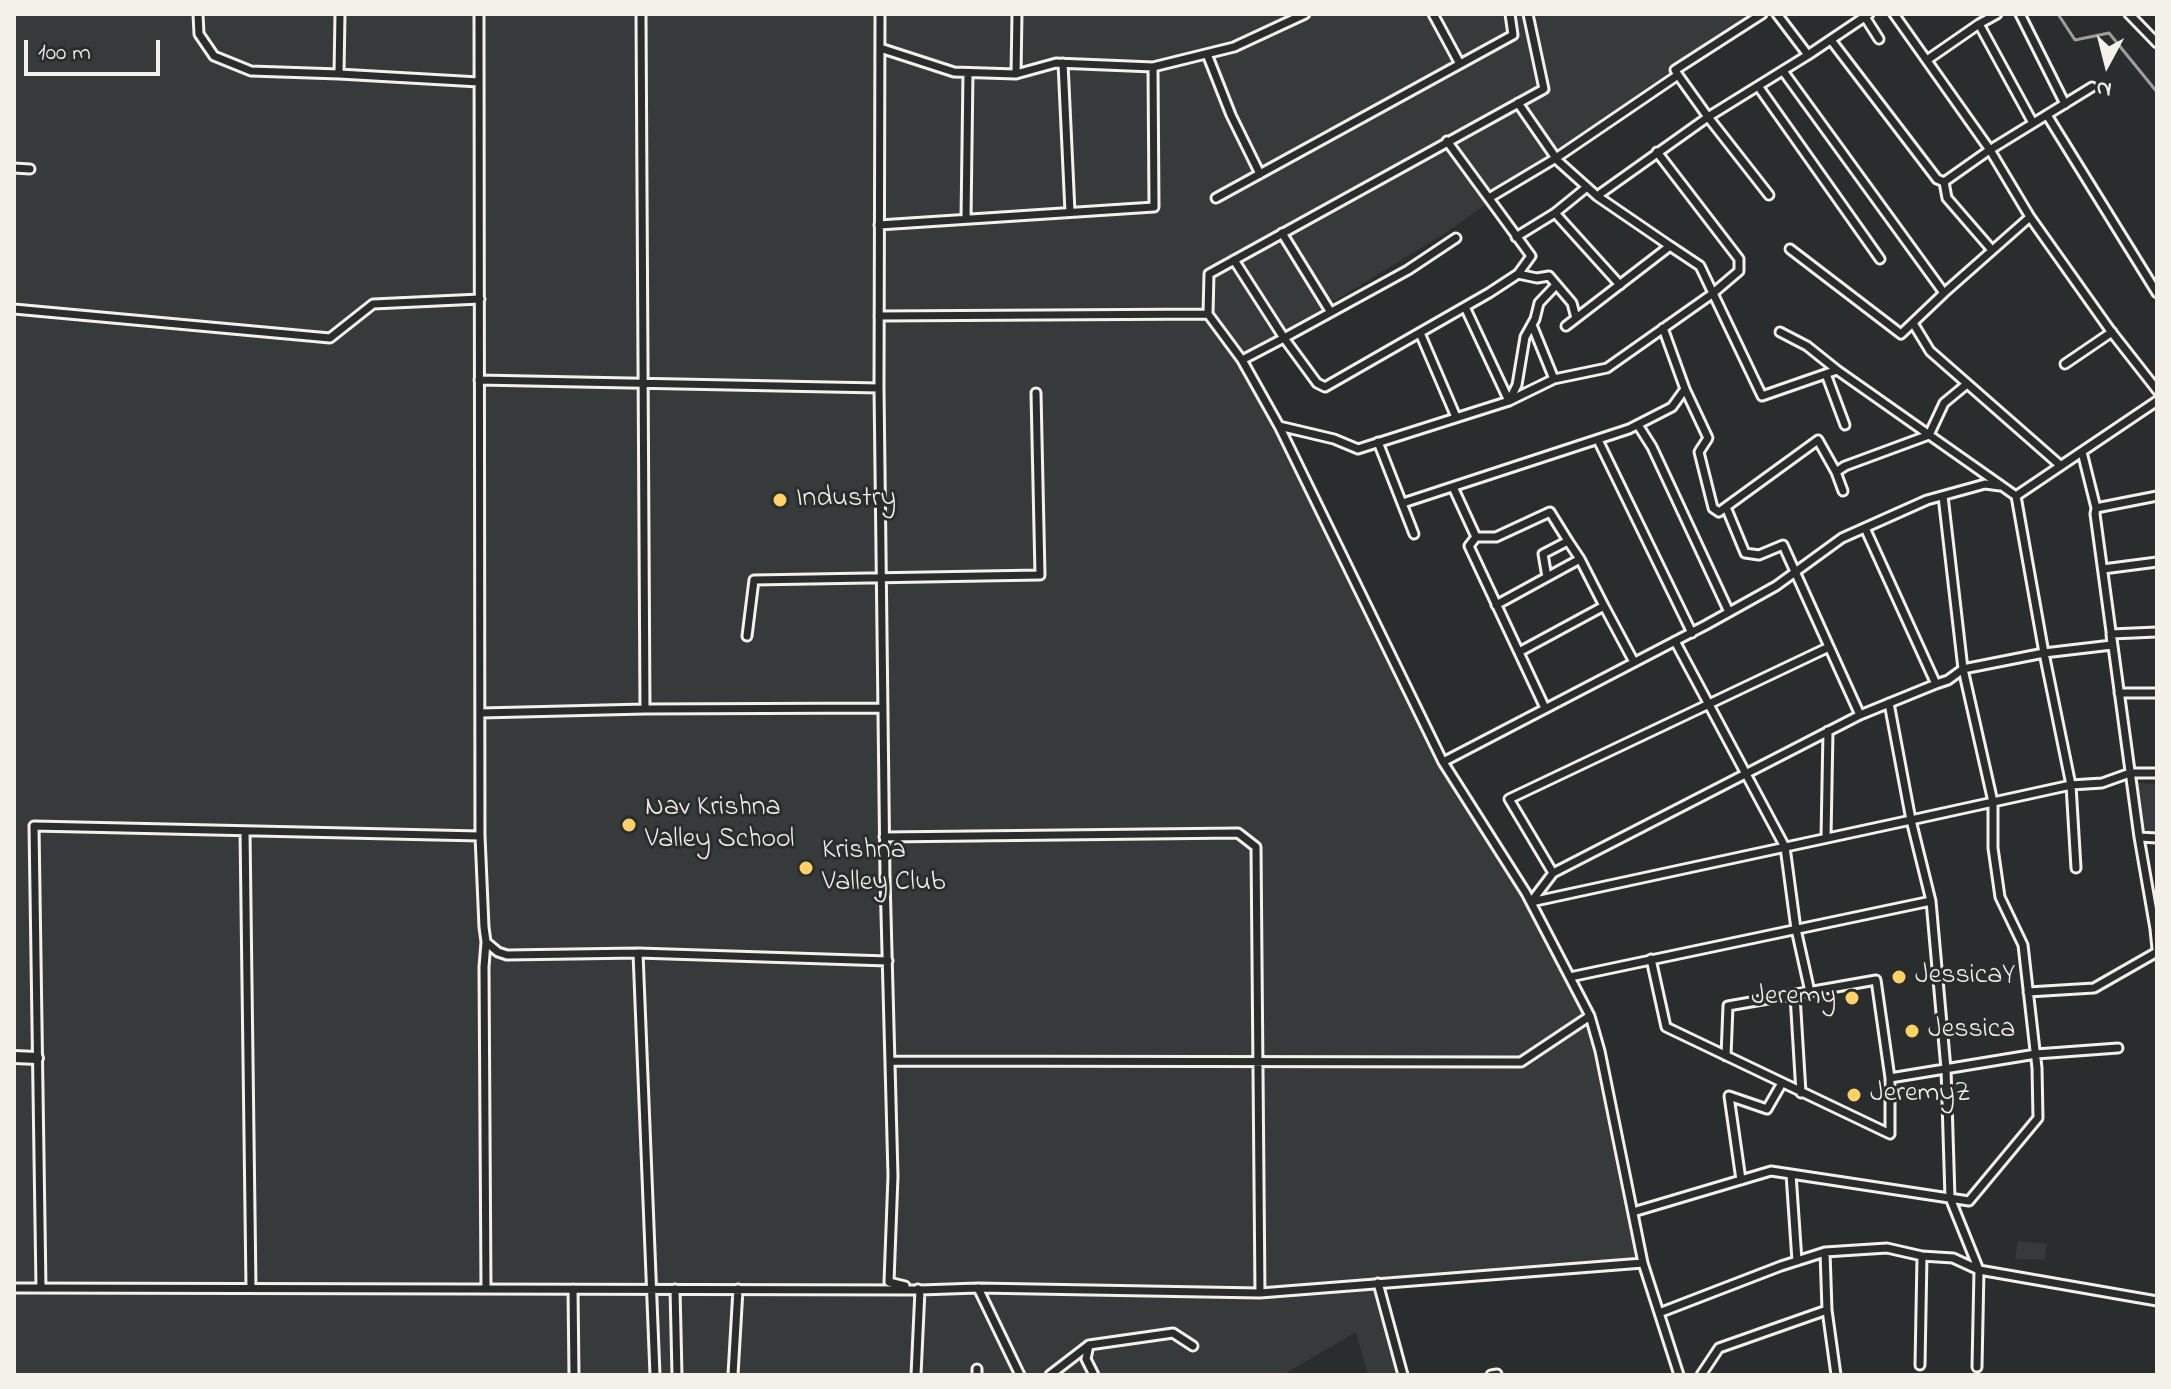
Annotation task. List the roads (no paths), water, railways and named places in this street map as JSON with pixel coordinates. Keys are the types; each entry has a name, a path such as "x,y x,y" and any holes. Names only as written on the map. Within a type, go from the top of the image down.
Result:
{"street":[{"path":"198,14 199,34 214,56 251,71 479,82"},
{"path":"339,74 340,14"},
{"path":"479,14 480,836 481,907 486,942 486,1289"},
{"path":"641,14 645,709"},
{"path":"880,14 881,577 893,1176 889,1282 920,1290"},
{"path":"1016,74 1017,14"},
{"path":"880,48 954,72 968,73 1016,74 1063,63 1153,67 1234,47 1305,14"},
{"path":"1433,14 1460,64"},
{"path":"1216,198 1513,35 1510,14"},
{"path":"1528,14 1544,89 1209,274 1208,314 1242,360 1279,426 1443,762 1531,902 1590,1016 1600,1051 1643,1263 1679,1375"},
{"path":"1762,14 1675,70 1769,195"},
{"path":"1777,14 1808,55"},
{"path":"1894,14 1990,150 2030,217 2157,390"},
{"path":"1927,60 1997,14"},
{"path":"2020,14 2065,104"},
{"path":"2129,14 2157,43"},
{"path":"1597,196 1708,117 1867,15 1879,39"},
{"path":"1979,24 2033,123"},
{"path":"1831,40 1937,179 1944,182"},
{"path":"1207,54 1231,115 1260,174"},
{"path":"1063,63 1070,212"},
{"path":"879,225 1154,207 1153,67"},
{"path":"1783,71 1944,293"},
{"path":"966,219 968,73"},
{"path":"1489,198 1556,158 1678,75"},
{"path":"1758,86 1880,259"},
{"path":"1944,182 2092,87"},
{"path":"1518,103 1556,158 1597,196 1700,266 1762,396 1837,370"},
{"path":"2047,115 2157,293"},
{"path":"1234,260 1284,338 1317,383 1325,387 1518,274 1531,256 1447,141"},
{"path":"1279,426 1334,439 1358,449 1509,401 1554,379 1607,368 1712,294 1739,271 1739,259 1657,152"},
{"path":"14,168 30,169"},
{"path":"1944,182 1947,198 1992,250"},
{"path":"1516,237 1555,213 1587,187"},
{"path":"1555,213 1620,285"},
{"path":"1790,249 1901,334 2030,217"},
{"path":"1282,233 1330,311"},
{"path":"1242,360 1408,270 1456,238"},
{"path":"1566,326 1670,246"},
{"path":"1518,274 1537,278 1549,276 1572,303 1576,318"},
{"path":"1509,401 1517,385 1525,337 1539,303 1556,285"},
{"path":"14,309 330,338 373,304 480,299"},
{"path":"1465,307 1509,401"},
{"path":"879,316 1208,314"},
{"path":"1913,323 1930,351 2061,466"},
{"path":"1532,325 1554,379"},
{"path":"1663,328 1685,389 1708,438 1699,452 1713,508 1719,512 1818,440 1843,491"},
{"path":"1780,332 1807,346 2016,496 2071,785 2076,868"},
{"path":"2065,364 2112,332"},
{"path":"1420,333 1456,417"},
{"path":"1826,374 1845,425"},
{"path":"479,380 879,388"},
{"path":"1836,472 1929,435 1944,403 1967,384"},
{"path":"1403,503 1638,425 1672,407 1685,389"},
{"path":"747,636 754,580 1040,575 1036,393"},
{"path":"2016,496 2157,401"},
{"path":"1638,425 1652,447 1729,612"},
{"path":"1598,440 1692,633"},
{"path":"1378,442 1414,534"},
{"path":"2028,992 2094,988 2157,951 2130,773 2096,508 2082,452"},
{"path":"1443,762 1776,586 1842,538 1927,500 1985,484 2002,486"},
{"path":"1453,487 1476,537"},
{"path":"1633,1212 1771,1171 1969,1201 2038,1118 2036,1054 2023,945 2000,897 1993,848 1993,802 1963,669 1943,496"},
{"path":"2096,508 2157,496"},
{"path":"1726,507 1745,553 1759,555 1783,545 1860,715"},
{"path":"1476,537 1496,537 1550,512 1580,559 1634,662"},
{"path":"1865,528 1936,684"},
{"path":"1476,537 1469,546 1545,708"},
{"path":"1547,577 1543,554 1568,541"},
{"path":"1496,605 1580,559"},
{"path":"2103,569 2157,562"},
{"path":"1519,652 1604,606"},
{"path":"2111,634 2157,632"},
{"path":"1531,902 1553,873 1860,715 1948,680 1963,669 2044,653 2112,645 2111,634"},
{"path":"1675,641 1785,847 1796,929 1810,992"},
{"path":"1553,873 1509,799 1829,647"},
{"path":"2119,693 2157,693"},
{"path":"1889,703 1911,820 1931,901 1946,1069 1950,1198 1979,1270 1977,1367"},
{"path":"481,713 883,708"},
{"path":"1826,837 1828,731"},
{"path":"1531,902 2071,785 2102,783 2130,773 2157,773"},
{"path":"41,1288 34,826 480,836"},
{"path":"245,831 251,1288"},
{"path":"884,837 1238,833 1256,847 1260,1293"},
{"path":"2139,837 2157,838"},
{"path":"1570,977 1931,901"},
{"path":"486,942 507,955 638,953 888,961"},
{"path":"638,953 655,1375"},
{"path":"1651,959 1666,1027 1801,1093 1890,1134 1890,1078 1876,980 1728,1006 1726,1056"},
{"path":"1795,995 1801,1093"},
{"path":"890,1061 1521,1062 1590,1016"},
{"path":"1890,1078 2036,1054 2118,1048"},
{"path":"14,1057 37,1058"},
{"path":"1741,1180 1729,1096 1767,1109 1782,1083"},
{"path":"1791,1174 1797,1261"},
{"path":"1659,1313 1825,1252 1887,1248 1922,1256 1953,1258 1979,1270 2157,1301"},
{"path":"1825,1252 1827,1310 1836,1375"},
{"path":"1920,1365 1922,1256"},
{"path":"14,1288 978,1288 1260,1293 1643,1263"},
{"path":"1378,1283 1403,1375"},
{"path":"978,1288 1020,1375"},
{"path":"573,1289 574,1375"},
{"path":"675,1289 677,1375"},
{"path":"733,1375 738,1289"},
{"path":"916,1375 920,1290"},
{"path":"1701,1375 1719,1348 1827,1310"},
{"path":"1050,1375 1089,1345 1173,1333 1193,1346"},
{"path":"1089,1345 1086,1359 1094,1375"}],"waterway":[{"path":"2058,14 2075,40 2109,33 2157,92"}],"place":[{"name":"Industry","path":"780,500"},
{"name":"Nav Krishna Valley School","path":"629,825"},
{"name":"Krishna Valley Club","path":"806,868"},
{"name":"JessicaY","path":"1899,977"},
{"name":"Jeremy","path":"1852,998"},
{"name":"Jessica","path":"1912,1031"},
{"name":"JeremyZ","path":"1854,1095"}]}
